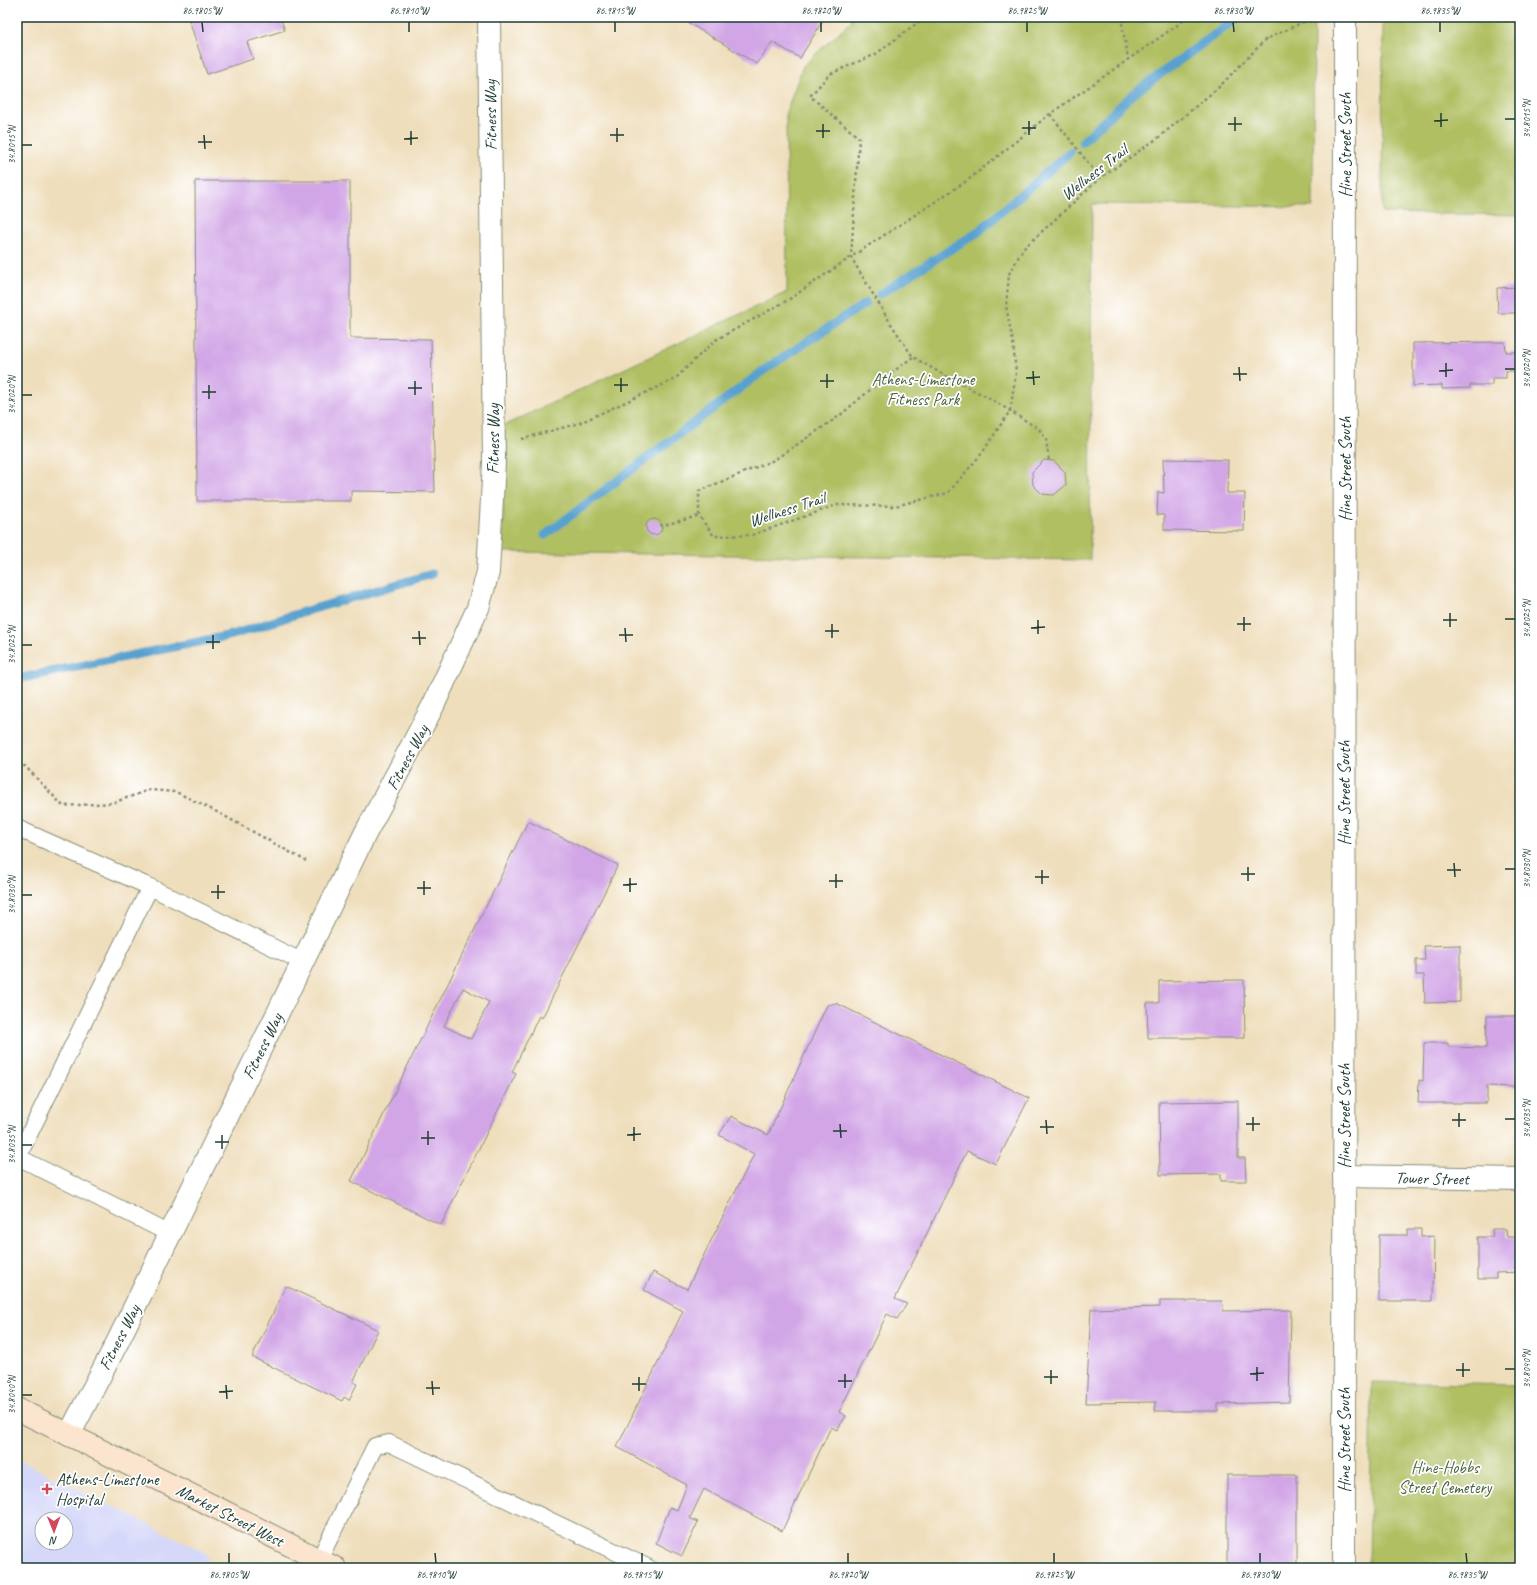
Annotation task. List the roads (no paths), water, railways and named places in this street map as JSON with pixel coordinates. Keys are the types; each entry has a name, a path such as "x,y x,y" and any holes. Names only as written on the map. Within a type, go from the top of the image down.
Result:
{"main road":[{"name":"Market Street West","path":"17,1409 327,1564"}],"street":[{"name":"Fitness Way","path":"69,1435 117,1343 365,834 433,706 478,608 488,572 494,462 489,17"},
{"name":"Hine Street South","path":"1344,1568 1345,17"},
{"name":"Tower Street","path":"1344,1176 1520,1179"}],"lane":[{"path":"17,828 150,887 303,962"},
{"path":"150,887 17,1156 170,1234"},
{"path":"327,1564 375,1446 389,1443 649,1568"}],"waterway":[{"path":"1082,142 1133,94 1239,17"},
{"path":"880,294 978,232 1070,152"},
{"path":"545,535 767,368 866,303"},
{"path":"17,679 232,635 303,612 432,574"}],"place":[{"name":"Athens-Limestone Hospital","path":"47,1489"}],"park label":[{"name":"Athens-Limestone Fitness Park","path":"923,389"},
{"name":"Hine-Hobbs Street Cemetery","path":"1445,1477"}]}
